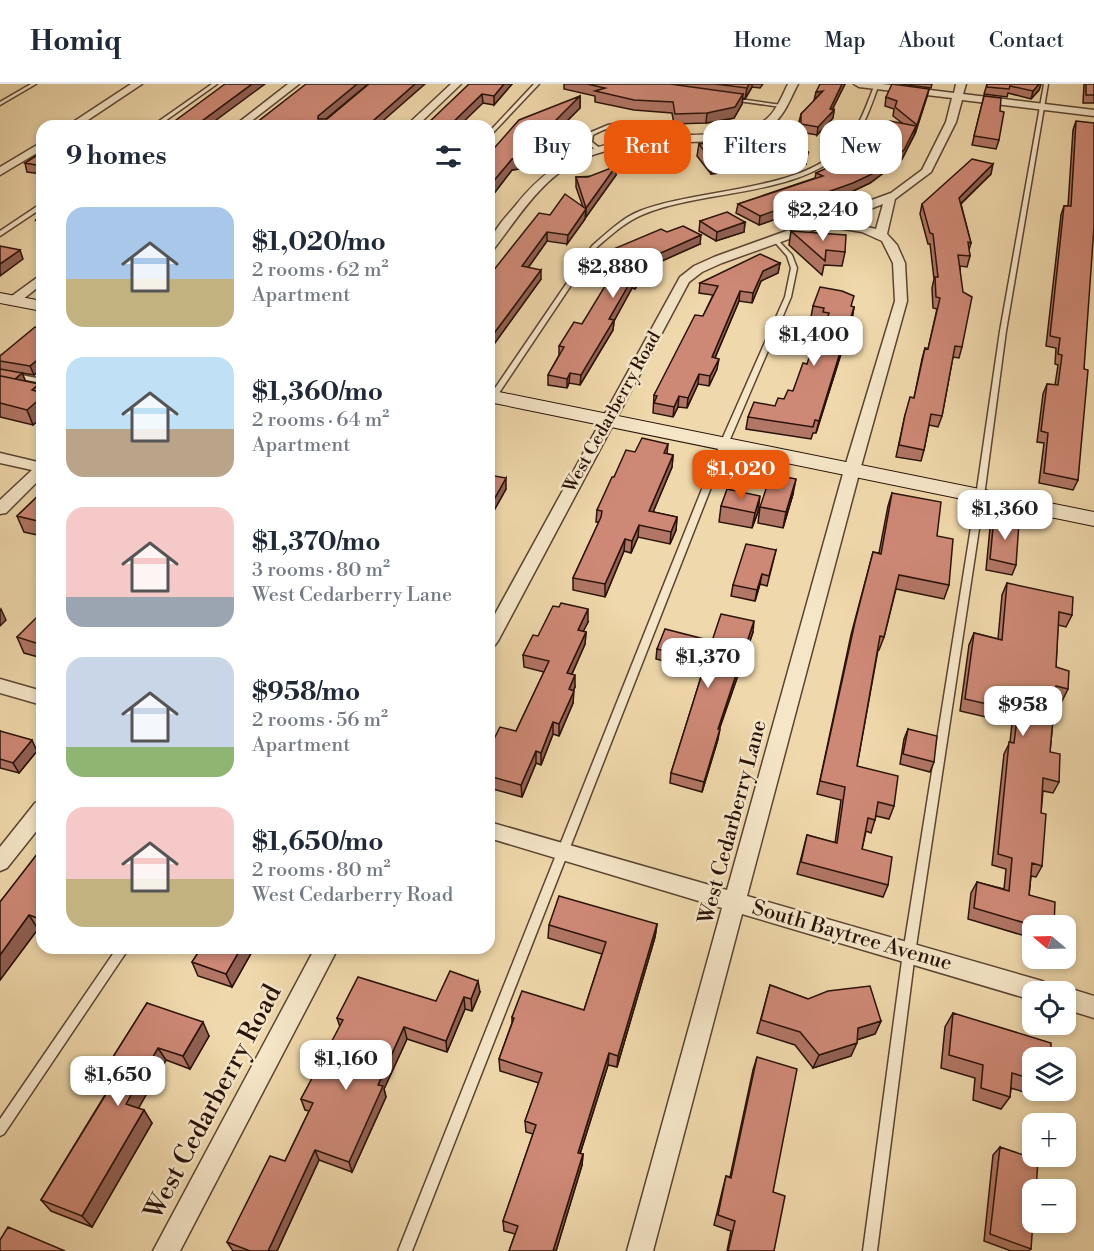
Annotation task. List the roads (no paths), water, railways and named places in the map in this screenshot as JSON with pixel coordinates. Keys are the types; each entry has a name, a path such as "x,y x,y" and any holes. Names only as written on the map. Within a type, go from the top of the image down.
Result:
{"main road":[{"path":"6,299 36,305"},
{"path":"495,399 1094,519"}],"street":[{"path":"81,120 137,84"},
{"path":"247,120 294,84"},
{"path":"417,120 456,84"},
{"path":"691,137 747,131 772,121 793,84"},
{"path":"859,84 959,90 1042,107 1094,113"},
{"name":"West Cedarberry Road","path":"495,630 684,280 698,269 718,260 890,197 926,172 951,122 959,90"},
{"path":"0,172 36,149"},
{"path":"495,240 543,179 566,163 604,149"},
{"path":"824,222 881,234 890,197"},
{"name":"West Cedarberry Lane","path":"640,1251 852,470 901,301 903,281 899,264 892,247 881,234"},
{"path":"6,299 36,282"},
{"path":"0,458 36,467"},
{"path":"0,509 36,475"},
{"path":"0,686 36,696"},
{"path":"0,862 36,817"},
{"name":"South Baytree Avenue","path":"495,832 1022,986"},
{"name":"West Cedarberry Road","path":"166,1251 324,954"},
{"path":"1076,1001 1094,1006"}],"lane":[{"path":"0,104 34,84"},
{"path":"163,120 215,84"},
{"path":"495,129 537,84"},
{"path":"870,1251 909,953 980,496 1002,331 1046,84"},
{"path":"495,391 594,247 609,234 640,213 763,184 822,164 843,149 855,134 877,85"},
{"path":"724,98 781,105"},
{"path":"599,150 589,142 591,134 604,126"},
{"path":"0,234 36,209"},
{"path":"405,1251 724,444 788,297 794,268 790,256 775,239"},
{"path":"0,373 36,380"},
{"path":"0,1130 119,954"}]}
